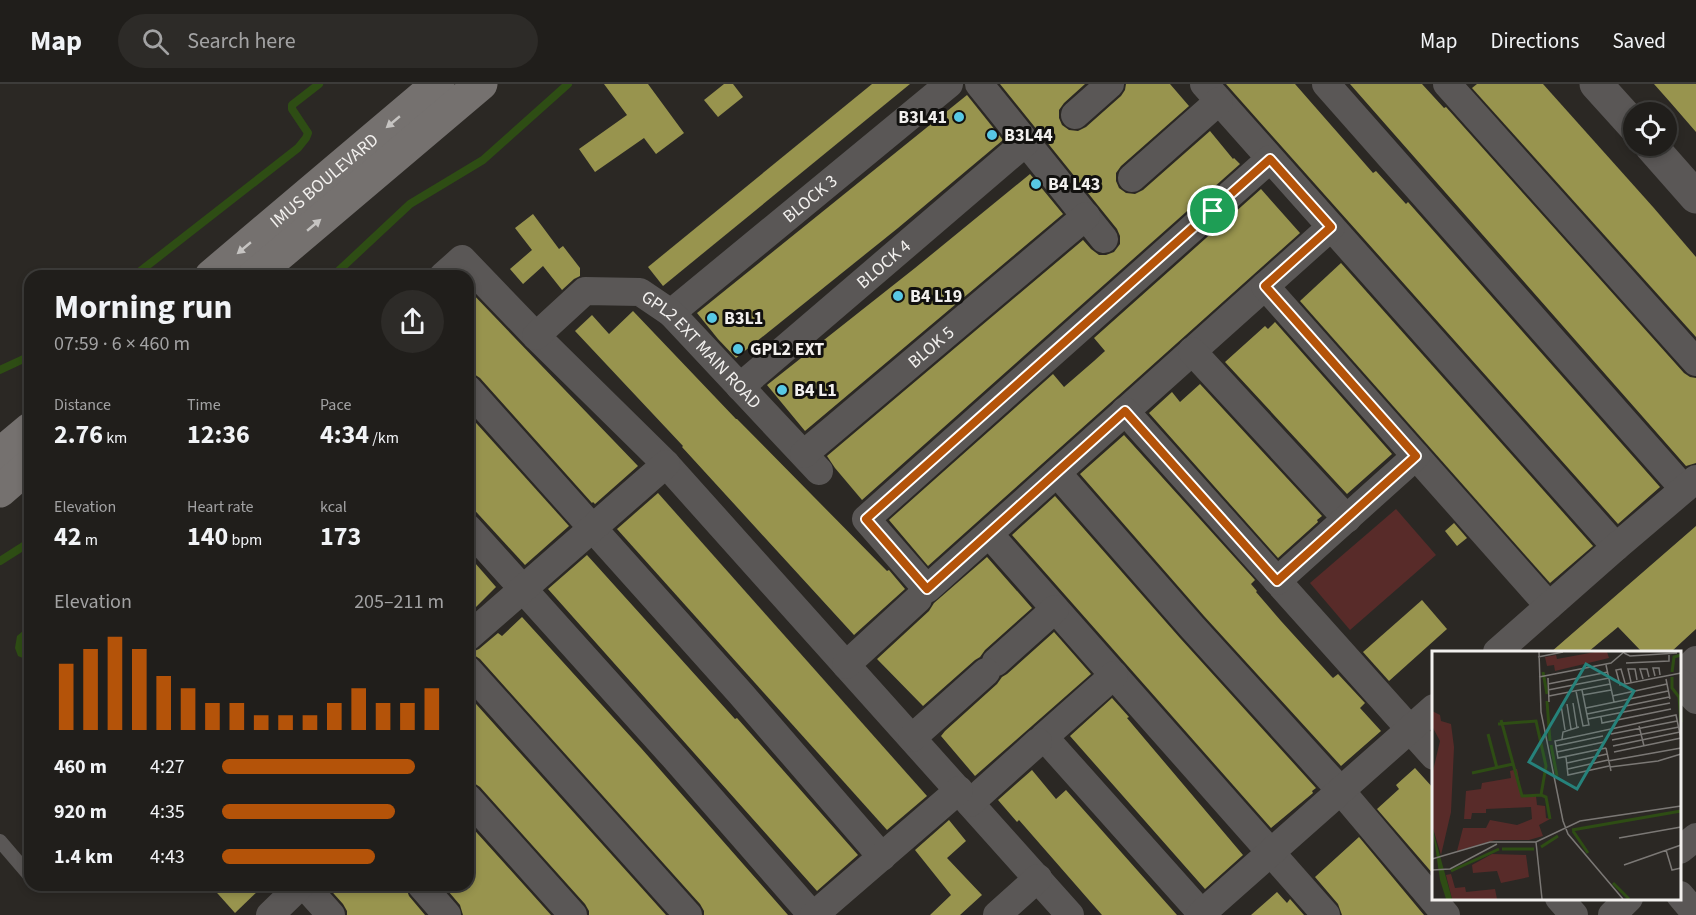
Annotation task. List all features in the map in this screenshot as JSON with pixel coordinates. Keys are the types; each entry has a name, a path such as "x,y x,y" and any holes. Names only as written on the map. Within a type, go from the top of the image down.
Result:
{"main road":[{"name":"IMUS BOULEVARD","path":"218,270 438,84"},
{"name":"IMUS BOULEVARD","path":"261,270 481,84"},
{"path":"0,454 24,434"},
{"path":"0,491 24,470"}],"street":[{"name":"BLOCK 3","path":"671,313 949,84"},
{"path":"979,84 1104,239"},
{"path":"1075,115 1110,84"},
{"path":"1326,84 1690,484 1498,651"},
{"path":"1447,84 1696,362"},
{"path":"1596,84 1623,114"},
{"path":"1132,178 1211,93 1616,548"},
{"name":"BLOCK 4","path":"740,387 1026,142"},
{"path":"1660,156 1696,197"},
{"path":"1270,159 866,519 927,589 1331,227"},
{"name":"BLOK 5","path":"811,463 1086,216"},
{"path":"450,270 462,259 473,270"},
{"path":"474,271 666,464 1070,915"},
{"path":"1265,286 1549,606"},
{"name":"GPL2 EXT MAIN ROAD","path":"536,336 585,291 640,292 671,313 811,463"},
{"path":"1192,351 1347,519"},
{"path":"474,396 741,694 882,857"},
{"path":"1125,411 1432,754"},
{"path":"1277,581 1416,456"},
{"path":"474,632 666,464"},
{"path":"1057,473 1341,791 1432,898"},
{"path":"989,534 1326,915"},
{"path":"474,535 813,915 882,857 1038,742"},
{"path":"846,664 918,599"},
{"path":"912,738 1055,609"},
{"path":"1681,675 1696,660"},
{"path":"1114,675 1044,737 1201,914 1432,710"},
{"path":"474,677 688,915"},
{"path":"1681,684 1696,700"},
{"path":"474,805 573,915"},
{"path":"1681,849 1696,837"},
{"path":"997,915 1038,878"},
{"path":"270,915 296,891"},
{"path":"309,891 331,915"},
{"path":"426,891 447,915"},
{"path":"1681,896 1696,914"},
{"path":"1433,900 1446,915"},
{"path":"1561,900 1574,915"},
{"path":"1612,915 1627,900"}],"lane":[{"path":"0,841 24,869"}],"shaded area":[{"path":"1396,509 1436,555 1350,630 1310,583"},
{"path":"24,630 24,658 18,656 15,648 17,636"}],"building":[{"path":"604,84 648,84 684,133 656,154 644,138 595,172 579,149 627,115"},
{"path":"724,84 733,84 743,97 718,117 704,100"},
{"path":"872,84 910,84 663,286 648,267"},
{"path":"1000,84 1085,84 1059,110 1062,125 1069,130 1078,131 1086,127 1121,96 1126,84 1170,84 1189,106 1121,166 1116,173 1116,181 1119,188 1126,193 1135,194 1143,190 1210,131 1233,159 1240,164 862,500 827,456 1083,240 1099,255 1114,252 1120,244 1117,229"},
{"path":"1226,84 1295,84 1373,173 1376,171 1406,204 1408,202 1660,487 1618,524"},
{"path":"1350,84 1422,84 1444,108 1446,107 1684,373 1696,378 1696,463 1686,466"},
{"path":"1477,84 1543,84 1653,207 1696,257 1696,337 1472,88"},
{"path":"1654,84 1696,84 1696,132 1677,110 1677,102 1670,102"},
{"path":"967,95 1003,140 736,358 697,313"},
{"path":"1030,174 1063,214 805,431 767,385"},
{"path":"1261,189 1300,233 928,566 889,520 1053,374 1064,387 1094,361 1105,351 1094,338"},
{"path":"533,214 559,249 563,246 580,268 580,276 562,290 543,266 523,284 510,269 532,250 515,228"},
{"path":"1341,263 1593,546 1550,583 1300,301"},
{"path":"474,295 638,466 595,504 592,503 474,374"},
{"path":"633,311 736,419 887,571 889,570 905,589 854,635 683,446 575,331 592,315 609,334"},
{"path":"1275,322 1392,454 1347,494 1225,362 1265,326 1268,329"},
{"path":"1200,384 1322,516 1278,558 1149,413 1172,392 1180,402"},
{"path":"474,421 569,526 525,565 474,510"},
{"path":"1124,435 1255,580 1251,584 1256,592 1281,621 1333,678 1338,674 1365,703 1360,708 1381,731 1341,766 1204,616 1080,474"},
{"path":"658,493 927,796 887,830 617,529"},
{"path":"1055,496 1316,788 1271,828 1012,535"},
{"path":"1454,523 1467,538 1457,546 1445,531"},
{"path":"1696,526 1696,629 1672,651 1641,651 1618,627 1589,651 1552,651"},
{"path":"587,555 735,719 737,718 858,855 817,891 548,589"},
{"path":"987,557 1032,608 923,706 877,659 929,611 934,603"},
{"path":"474,562 496,587 474,609"},
{"path":"1422,600 1447,629 1389,681 1363,652"},
{"path":"522,617 788,915 704,915 700,904 474,655 474,651 498,633 502,636"},
{"path":"1054,632 1091,674 975,776 941,736 1002,677"},
{"path":"1112,698 1243,855 1205,889 1070,736"},
{"path":"474,702 666,915 589,915 585,904 474,783"},
{"path":"1415,768 1432,787 1432,873 1377,809 1399,789 1396,785"},
{"path":"1032,770 1056,799 1066,790 1177,915 1102,915 1019,820 1017,822 998,800"},
{"path":"949,820 966,841 947,858 982,895 960,915 930,915 951,895 915,850"},
{"path":"474,830 551,915 463,915 460,905 448,891 474,891"},
{"path":"1359,837 1424,915 1342,915 1338,904 1315,877"},
{"path":"215,891 258,891 235,913"},
{"path":"331,891 407,891 425,915 347,915 343,904"},
{"path":"1277,892 1287,903 1290,899 1304,915 1251,915"}],"waterway":[{"path":"142,270 298,148 308,133 292,109 292,105 319,84"},
{"path":"339,270 410,204 483,160 568,84"},
{"path":"0,370 24,359"},
{"path":"0,561 24,546"}],"place":[{"name":"B3L41","path":"959,117"},
{"name":"B3L44","path":"992,135"},
{"name":"B4 L43","path":"1036,184"},
{"name":"B4 L19","path":"898,296"},
{"name":"B3L1","path":"712,318"},
{"name":"GPL2 EXT","path":"738,349"},
{"name":"B4 L1","path":"782,390"}],"route":[{"path":"1270,159 1331,227 1265,286 1416,456 1277,581 1125,411 927,589 866,519 1213,211 1270,159"}]}
